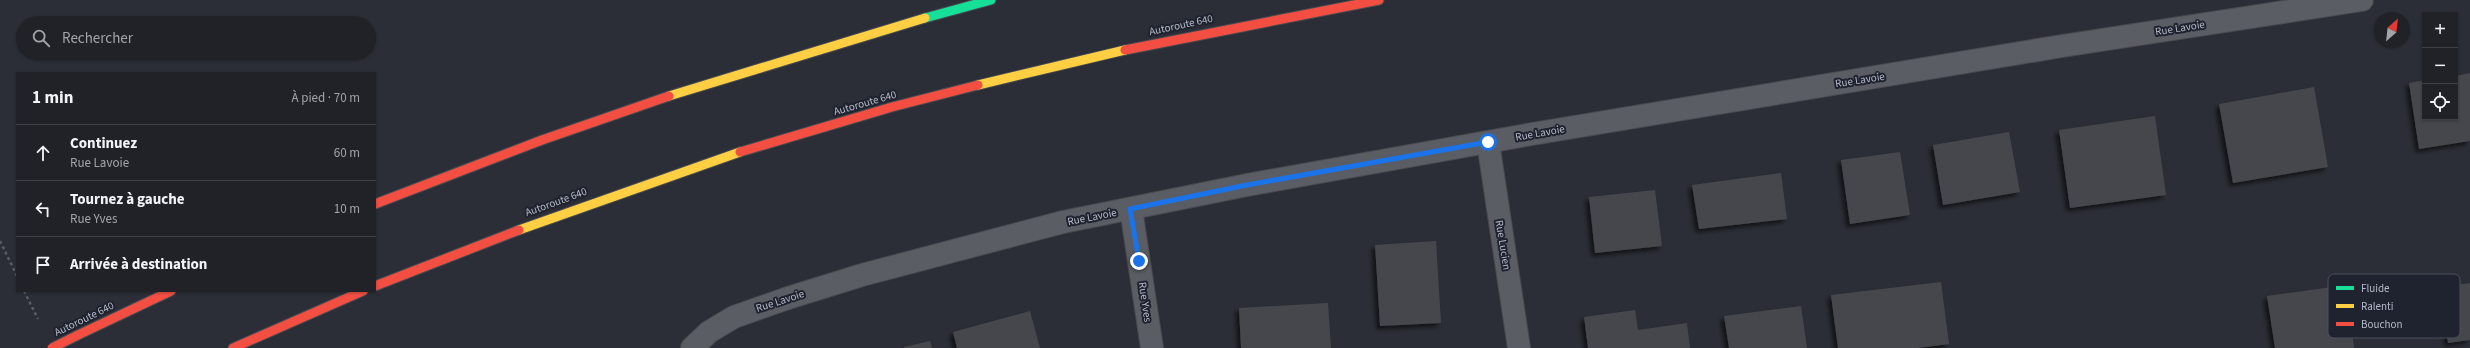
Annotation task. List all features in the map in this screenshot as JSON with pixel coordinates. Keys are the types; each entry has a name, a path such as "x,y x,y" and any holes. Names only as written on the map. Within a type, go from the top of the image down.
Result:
{"highway":[{"path":"376,204 542,139 646,104 764,65 991,0"},
{"name":"Autoroute 640","path":"376,286 612,195 694,167 886,109 1038,69 1150,44 1379,0"},
{"name":"Autoroute 640","path":"52,348 78,334 169,292"},
{"path":"233,348 362,292"}],"street":[{"name":"Rue Lavoie","path":"692,348 710,332 734,317 862,275 997,238 1130,209 1247,185 1488,142 2054,48 2362,0"},
{"name":"Rue Lucien","path":"1488,142 1519,348"},
{"name":"Rue Yves","path":"1130,209 1152,348"}],"path":[{"path":"0,241 16,274"}],"building":[{"path":"2470,73 2470,141 2419,149 2409,83 2422,81 2422,120 2458,120 2458,75"},
{"path":"2314,87 2328,167 2233,183 2219,104"},
{"path":"2155,116 2166,195 2070,208 2059,130"},
{"path":"2009,132 2020,192 1943,205 1933,145"},
{"path":"1900,152 1910,215 1850,224 1841,160"},
{"path":"1781,173 1787,219 1699,229 1692,185"},
{"path":"1655,190 1662,246 1595,253 1589,197"},
{"path":"1436,241 1441,323 1380,326 1375,245"},
{"path":"1941,282 1949,344 1918,348 1838,348 1831,295"},
{"path":"2470,283 2470,340 2448,343 2447,338 2460,338 2460,284"},
{"path":"2328,288 2328,338 2353,338 2354,348 2275,348 2267,296"},
{"path":"1328,303 1331,348 1241,348 1239,308"},
{"path":"1801,306 1807,348 1729,348 1724,316"},
{"path":"1635,310 1638,330 1687,323 1690,348 1588,348 1584,317"},
{"path":"1030,311 1040,348 957,348 953,332"},
{"path":"930,341 932,348 904,348 904,347"}],"traffic: fast":[{"path":"925,18 991,0"}],"traffic: slow":[{"path":"669,96 925,18"},
{"path":"978,85 1125,50"},
{"path":"519,230 740,152"}],"traffic: jam":[{"path":"1125,50 1379,0"},
{"path":"740,152 892,107 978,85"},
{"path":"376,204 542,140 669,96"},
{"path":"376,286 519,230"},
{"path":"78,335 169,292"},
{"path":"233,348 361,292"},
{"path":"52,348 78,335"}],"route":[{"path":"1139,261 1130,209 1247,185 1488,142"}]}
